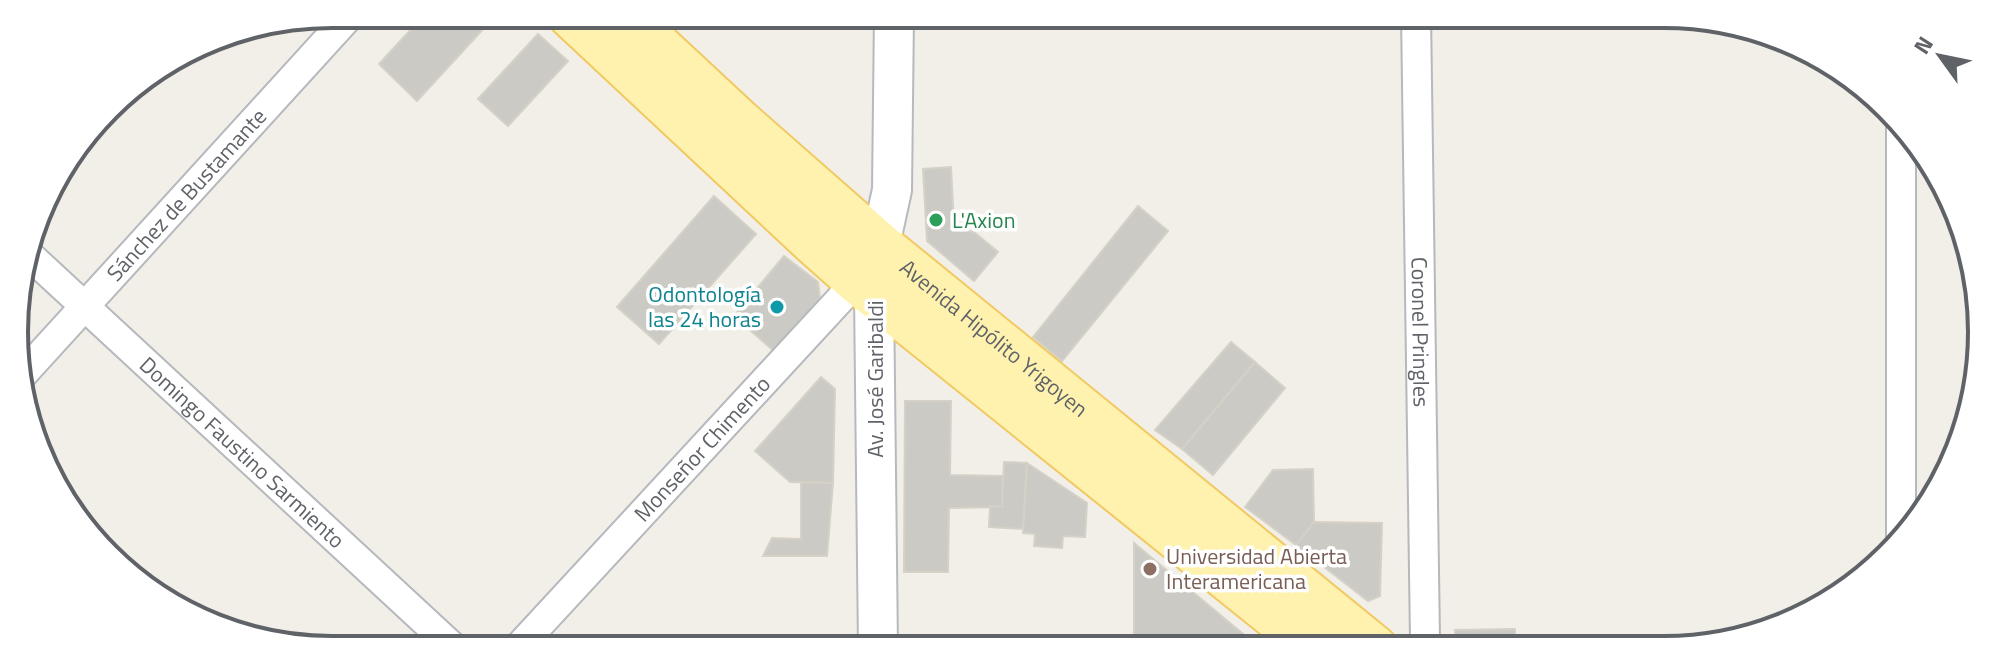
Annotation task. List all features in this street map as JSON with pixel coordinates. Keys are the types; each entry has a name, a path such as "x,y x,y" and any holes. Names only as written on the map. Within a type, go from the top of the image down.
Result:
{"main road":[{"name":"Avenida Hipólito Yrigoyen","path":"584,28 813,242 1299,636"},
{"name":"Avenida Hipólito Yrigoyen","path":"639,28 880,245 1360,636"},
{"name":"Av. José Garibaldi","path":"878,636 866,287 880,245 892,190 894,28"}],"street":[{"name":"Sánchez de Bustamante","path":"30,366 338,28"},
{"name":"Coronel Pringles","path":"1416,28 1425,636"},
{"path":"1901,142 1901,522"},
{"name":"Domingo Faustino Sarmiento","path":"36,262 441,636"},
{"name":"Monseñor Chimento","path":"529,636 866,287"}],"building":[{"path":"412,28 484,28 417,101 379,64"},
{"path":"538,34 568,61 508,126 478,99"},
{"path":"951,167 954,225 975,233 998,252 974,281 927,241 923,169"},
{"path":"714,196 756,234 659,344 617,307"},
{"path":"1138,206 1168,231 1062,361 1033,337"},
{"name":"Odontología las 24 horas","path":"784,256 818,282 820,298 775,352 734,316"},
{"path":"1231,342 1255,362 1182,449 1155,430"},
{"path":"1255,362 1285,388 1213,475 1182,449"},
{"path":"821,377 835,389 833,483 790,482 755,451"},
{"path":"905,401 951,401 950,475 1003,476 1002,507 949,508 948,572 904,572"},
{"path":"1004,462 1027,463 1023,529 989,527 990,506 1002,507"},
{"path":"1027,463 1087,503 1085,537 1063,536 1062,548 1034,546 1035,534 1023,533"},
{"path":"1313,469 1314,522 1296,545 1245,507 1273,470"},
{"path":"801,482 833,483 827,556 763,556 772,538 801,539"},
{"path":"1314,522 1382,523 1380,596 1368,601 1296,545"},
{"name":"Universidad Abierta Interamericana","path":"1134,543 1246,636 1134,636"},
{"path":"1515,629 1515,636 1455,636 1455,630"}],"place":[{"name":"L'Axion","path":"936,220"},
{"name":"Odontología las 24 horas","path":"777,307"},
{"name":"Universidad Abierta Interamericana","path":"1150,569"}]}
